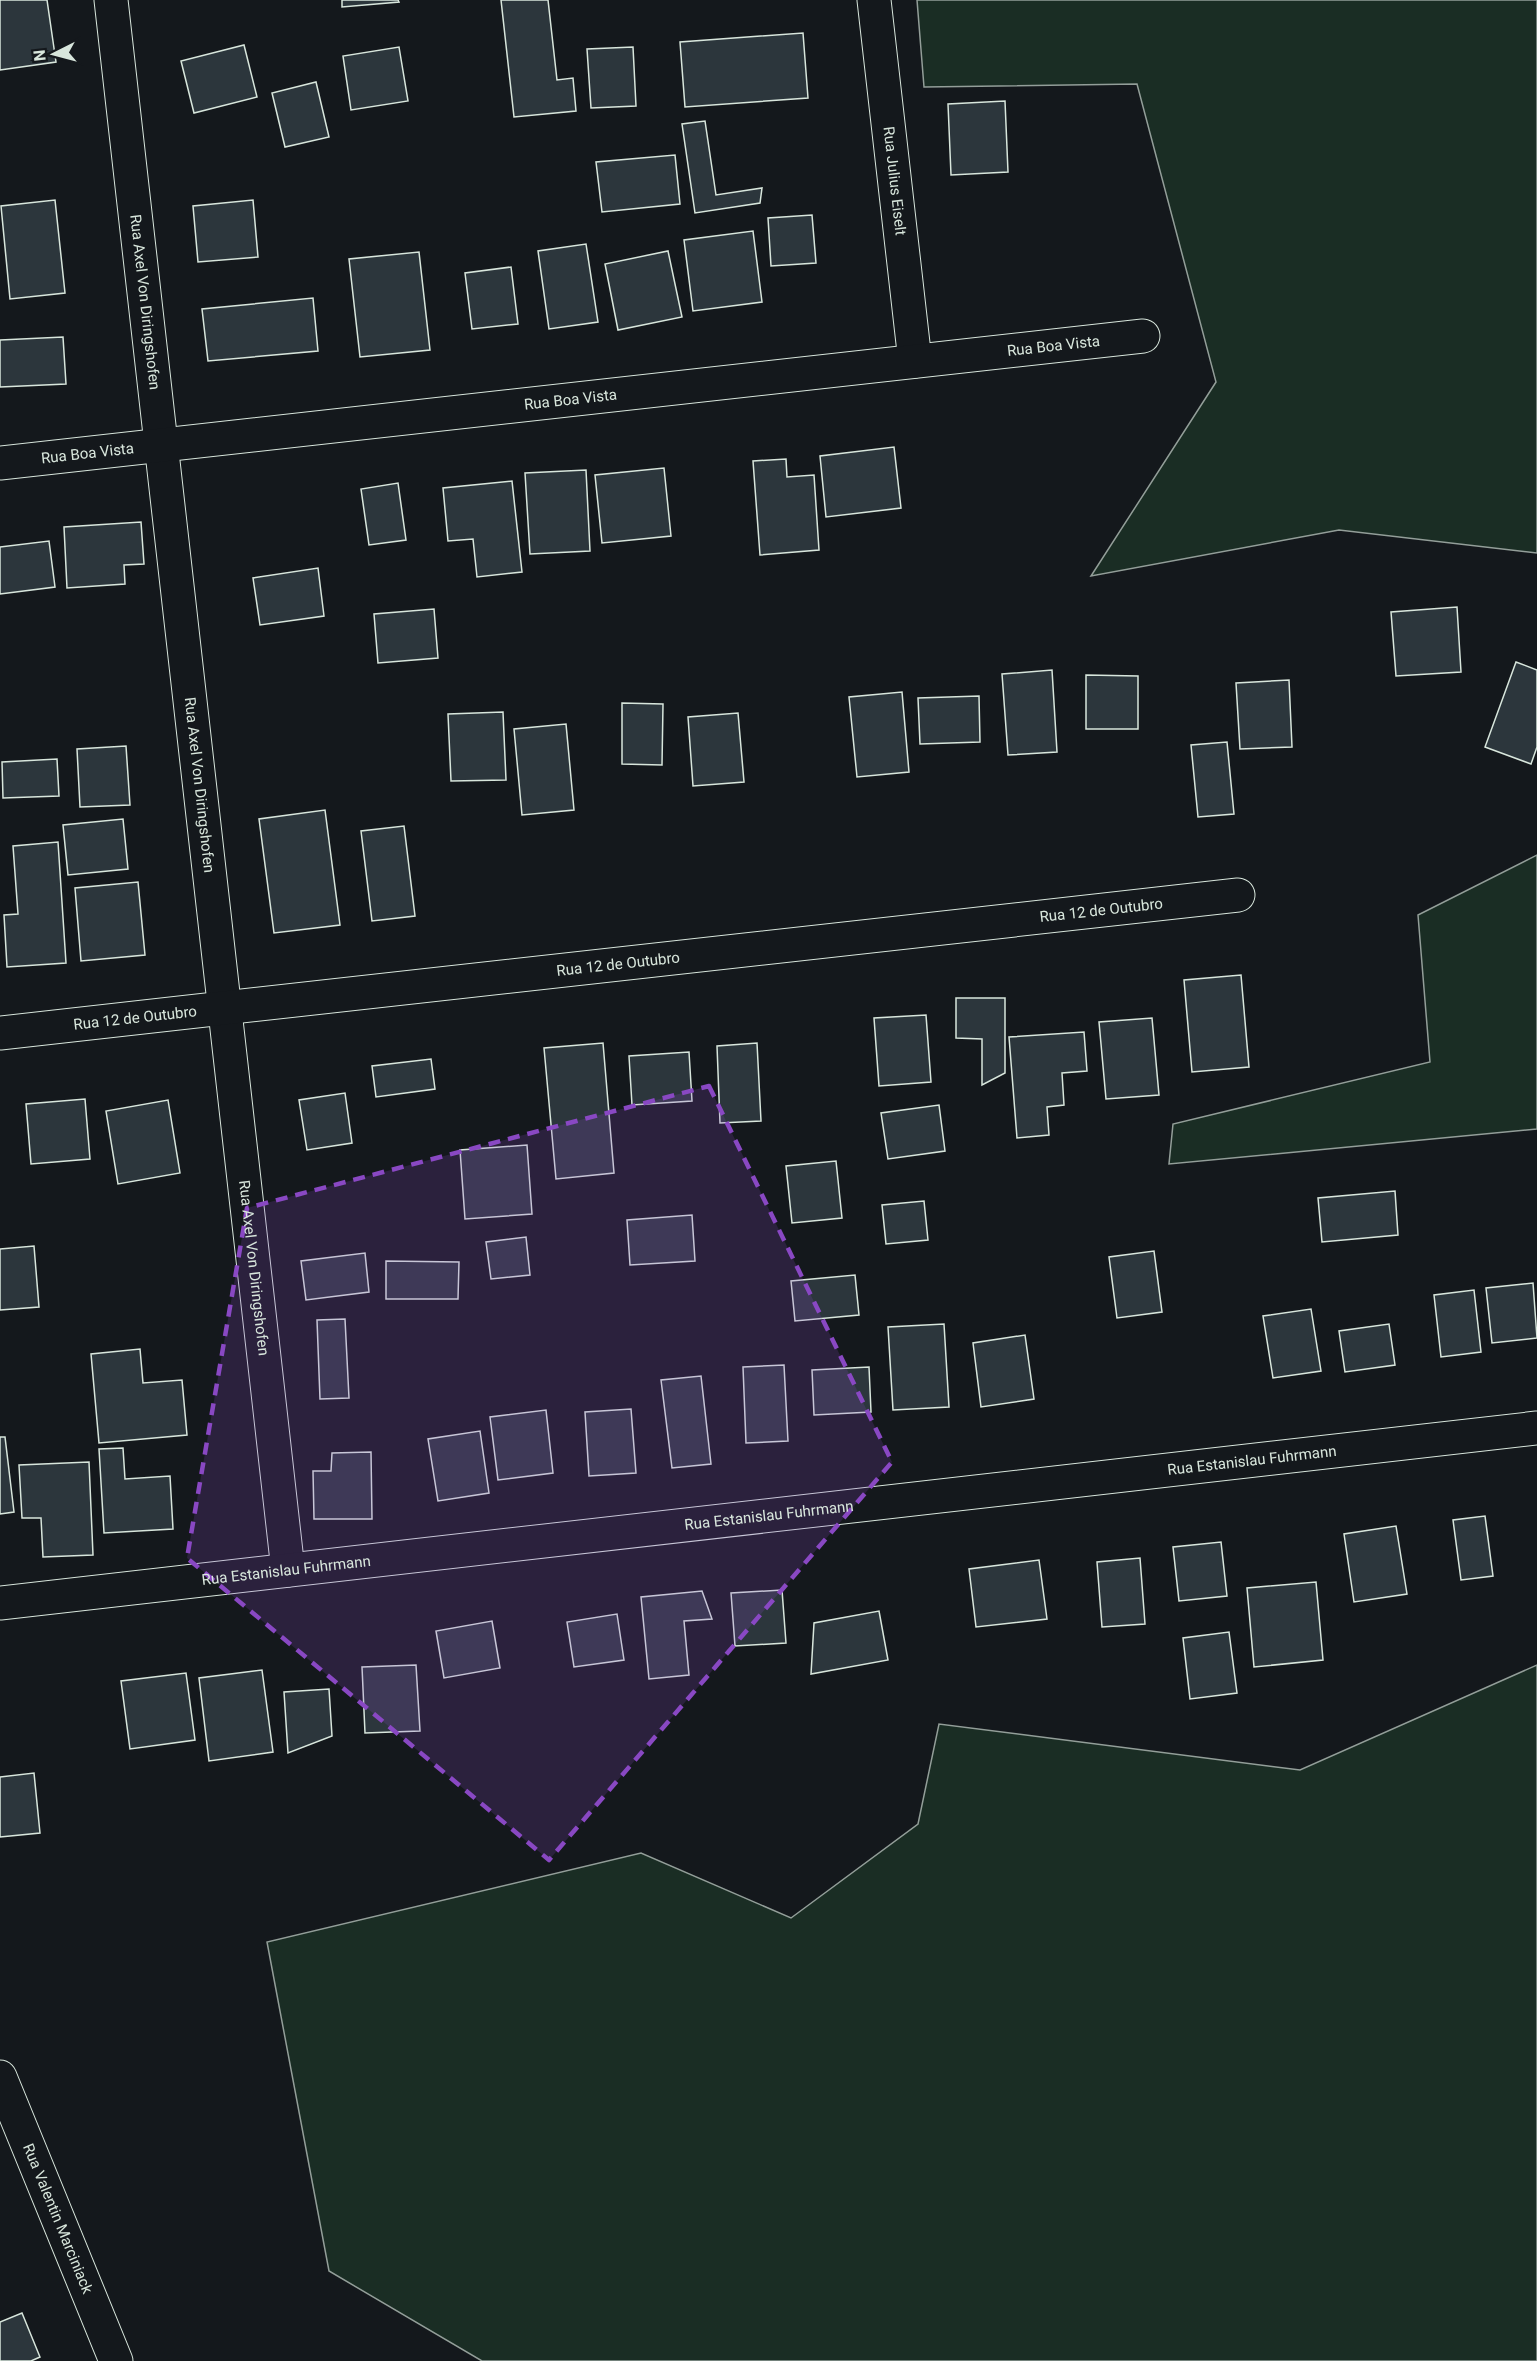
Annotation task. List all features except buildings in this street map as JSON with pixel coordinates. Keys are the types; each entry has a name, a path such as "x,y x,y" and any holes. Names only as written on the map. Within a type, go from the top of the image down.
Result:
{"street":[{"name":"Rua Axel Von Diringshofen","path":"111,0 288,1570"},
{"name":"Rua Julius Eiselt","path":"874,0 915,361"},
{"name":"Rua Boa Vista","path":"0,463 1143,336"},
{"name":"Rua 12 de Outubro","path":"0,1033 1238,895"},
{"name":"Rua Estanislau Fuhrmann","path":"0,1603 1537,1428"},
{"name":"Rua Valentin Marciniack","path":"0,2077 116,2361"}],"highlighted area":[{"path":"709,1086 892,1462 549,1860 187,1558 247,1208"}],"green space":[{"path":"917,0 1537,0 1537,553 1339,530 1091,576 1216,382 1137,84 924,87"},
{"path":"1537,855 1537,1129 1169,1164 1173,1124 1430,1062 1418,915"},
{"path":"1537,1665 1537,2361 482,2361 329,2271 267,1942 641,1853 791,1918 918,1824 939,1724 1300,1770"}]}
